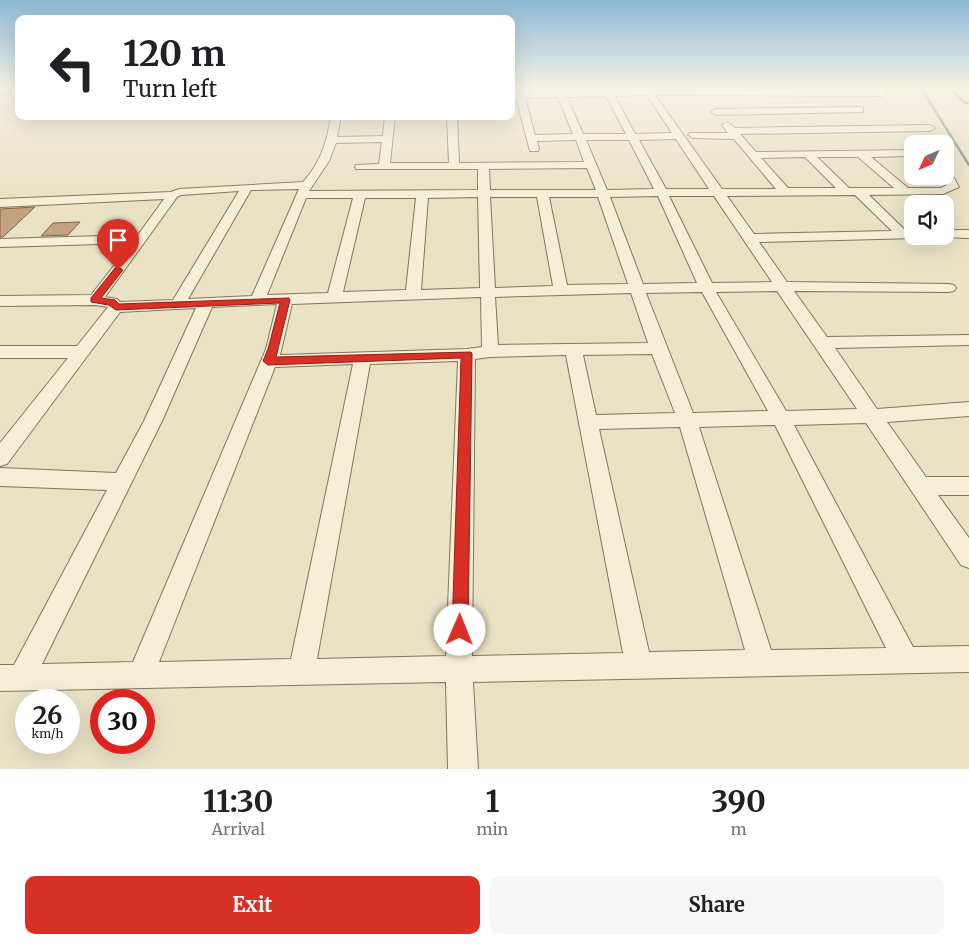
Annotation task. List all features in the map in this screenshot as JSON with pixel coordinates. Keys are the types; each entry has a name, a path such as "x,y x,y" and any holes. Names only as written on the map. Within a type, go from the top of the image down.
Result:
{"street":[{"path":"257,301 304,190 321,169 332,140 335,124"},
{"path":"384,167 389,124"},
{"path":"452,124 454,166"},
{"path":"526,124 537,164"},
{"path":"574,124 603,193 636,290 687,420 762,663"},
{"path":"626,124 661,191 707,288 781,418 906,660"},
{"path":"676,124 686,136 716,191 784,286 969,558"},
{"path":"726,124 784,191"},
{"path":"878,124 904,145"},
{"path":"531,138 686,136 930,128"},
{"path":"332,140 387,139"},
{"path":"753,155 860,153 904,147"},
{"path":"860,153 905,191"},
{"path":"807,154 845,191"},
{"path":"483,165 490,351"},
{"path":"360,167 590,165"},
{"path":"0,203 172,195 179,192 247,187 360,194 485,194 661,191 905,191 943,190 952,187 951,185"},
{"path":"178,304 247,187"},
{"path":"858,191 904,231"},
{"path":"542,193 561,290"},
{"path":"334,297 360,194"},
{"path":"413,295 422,194"},
{"path":"95,300 142,239 172,195"},
{"path":"954,234 969,234"},
{"path":"750,238 904,235"},
{"path":"0,243 142,239"},
{"path":"0,458 7,439 81,352 116,307 334,297 487,294 561,290 784,286 950,288"},
{"path":"0,301 95,300 112,302 116,307"},
{"path":"141,675 274,349 285,300"},
{"path":"11,678 153,421 206,303"},
{"path":"821,343 969,340"},
{"path":"268,361 467,354 490,351 658,348"},
{"path":"573,350 639,666"},
{"path":"0,352 81,352"},
{"path":"463,769 459,669 467,354"},
{"path":"301,672 363,358"},
{"path":"588,422 872,416 969,410"},
{"path":"0,477 121,482"},
{"path":"920,486 969,486"},
{"path":"11,678 969,659"}],"building":[{"path":"35,207 3,237 0,237 0,209"},
{"path":"80,222 68,235 41,236 53,223"}],"waterway":[{"path":"943,124 969,165"}],"route":[{"path":"118,270 95,300 112,302 116,307 285,300 274,349 268,361 467,354 460,630"}]}
